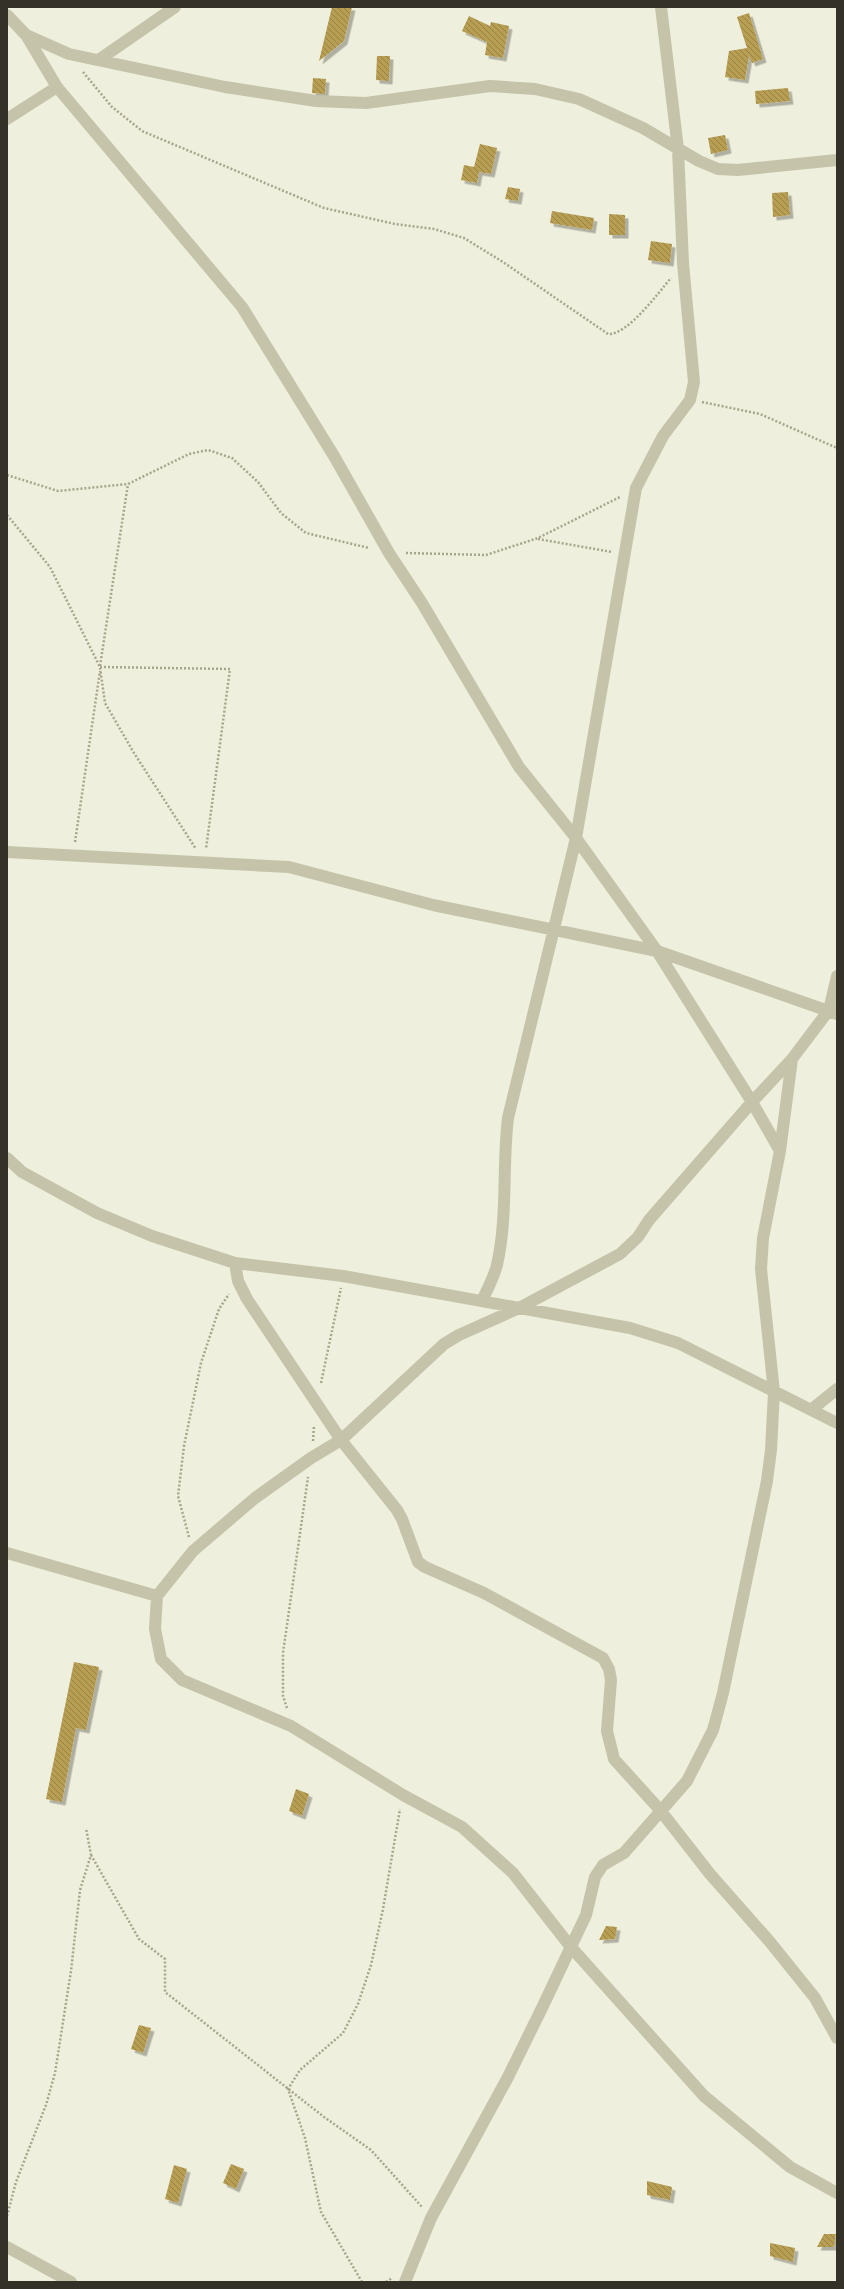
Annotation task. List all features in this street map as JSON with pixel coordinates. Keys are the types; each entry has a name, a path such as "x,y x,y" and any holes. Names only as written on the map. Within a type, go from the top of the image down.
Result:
{"street":[{"path":"100,59 175,7"},
{"path":"482,1301 497,1266 503,1228 506,1184 504,1150 508,1118 552,930 576,838 636,488 663,436 690,400 694,382 683,263 678,149 661,7"},
{"path":"7,15 26,35 57,87 242,307 334,456 390,553 422,603 519,767 576,838 657,951 752,1102 780,1151"},
{"path":"26,35 69,54 100,59 225,87 316,101 366,103 490,86 535,89 579,100 643,128 699,161 718,169 738,170 837,160"},
{"path":"7,119 57,87"},
{"path":"7,852 73,854 289,867 433,905 657,951 736,980 833,1012"},
{"path":"837,976 833,1012 649,1220 638,1237 620,1254 520,1308 458,1334 444,1344 340,1440 311,1458 255,1498 193,1551 157,1596 155,1629 161,1658 182,1680 291,1726 403,1795 462,1828 513,1873 570,1946 704,2096 790,2167 837,2193"},
{"path":"405,2282 432,2218 507,2079 586,1915 595,1876 603,1865 624,1853 660,1810 687,1781 713,1730 723,1693 767,1481 771,1450 774,1392 761,1269 763,1238 780,1151 792,1059"},
{"path":"7,1158 22,1172 97,1213 152,1236 235,1263 343,1276 630,1328 678,1343 727,1366 774,1392 837,1423"},
{"path":"235,1263 238,1281 316,1404 340,1440 397,1510 402,1519 418,1562 425,1567 484,1593 603,1658 609,1669 611,1680 607,1731 609,1746 614,1759 660,1810 710,1874 770,1942 815,1998 837,2038"},
{"path":"811,1410 837,1389"},
{"path":"7,1553 157,1596"},
{"path":"7,2247 71,2282"}],"path":[{"path":"69,54 112,107 142,131 324,208 395,224 434,229 464,238 504,262 608,334 614,335 620,332 636,317 683,263"},
{"path":"690,400 760,414 837,448"},
{"path":"7,475 58,490 128,484 189,454 208,450 232,458 258,482 281,513 306,533 390,553 486,555 538,538 636,488"},
{"path":"73,854 128,484"},
{"path":"7,515 50,567 100,666 105,703 134,753 205,862"},
{"path":"538,538 624,554"},
{"path":"100,666 230,669 205,862"},
{"path":"291,1726 284,1696 283,1653 311,1458 316,1404 343,1276"},
{"path":"193,1551 178,1496 184,1446 201,1363 219,1308 238,1281"},
{"path":"288,2089 300,2070 343,2033 358,2004 371,1965 403,1795"},
{"path":"86,1828 92,1854 139,1939 166,1959 165,1992 324,2117 371,2150 432,2218"},
{"path":"7,2216 16,2182 46,2105 55,2073 71,1971 80,1890 92,1854"},
{"path":"288,2089 305,2138 321,2212 362,2282"}],"building":[{"path":"332,7 352,7 344,41 319,61"},
{"path":"749,13 763,59 752,63 749,56 745,80 725,77 729,51 747,48 737,17"},
{"path":"469,16 490,26 491,22 509,26 503,58 485,55 487,42 462,31"},
{"path":"377,56 390,56 389,81 376,80"},
{"path":"313,78 326,79 325,94 312,93"},
{"path":"788,88 790,101 756,104 755,91"},
{"path":"725,135 728,150 711,154 708,138"},
{"path":"480,144 497,148 491,174 479,172 477,183 461,180 464,165 474,167"},
{"path":"508,187 520,189 518,201 505,199"},
{"path":"788,192 790,215 773,217 772,193"},
{"path":"552,211 594,218 592,230 550,223"},
{"path":"609,214 625,215 625,235 609,235"},
{"path":"651,241 672,244 670,263 648,260"},
{"path":"74,1662 99,1667 86,1730 76,1728 62,1802 46,1799"},
{"path":"296,1789 309,1794 302,1816 289,1811"},
{"path":"606,1926 617,1927 615,1939 599,1940"},
{"path":"139,2025 151,2028 143,2053 131,2049"},
{"path":"231,2164 244,2169 236,2189 223,2183"},
{"path":"174,2165 187,2169 178,2203 165,2199"},
{"path":"647,2181 672,2187 670,2200 647,2195"},
{"path":"824,2234 836,2234 834,2247 817,2247"},
{"path":"770,2243 795,2248 793,2262 770,2256"}]}
